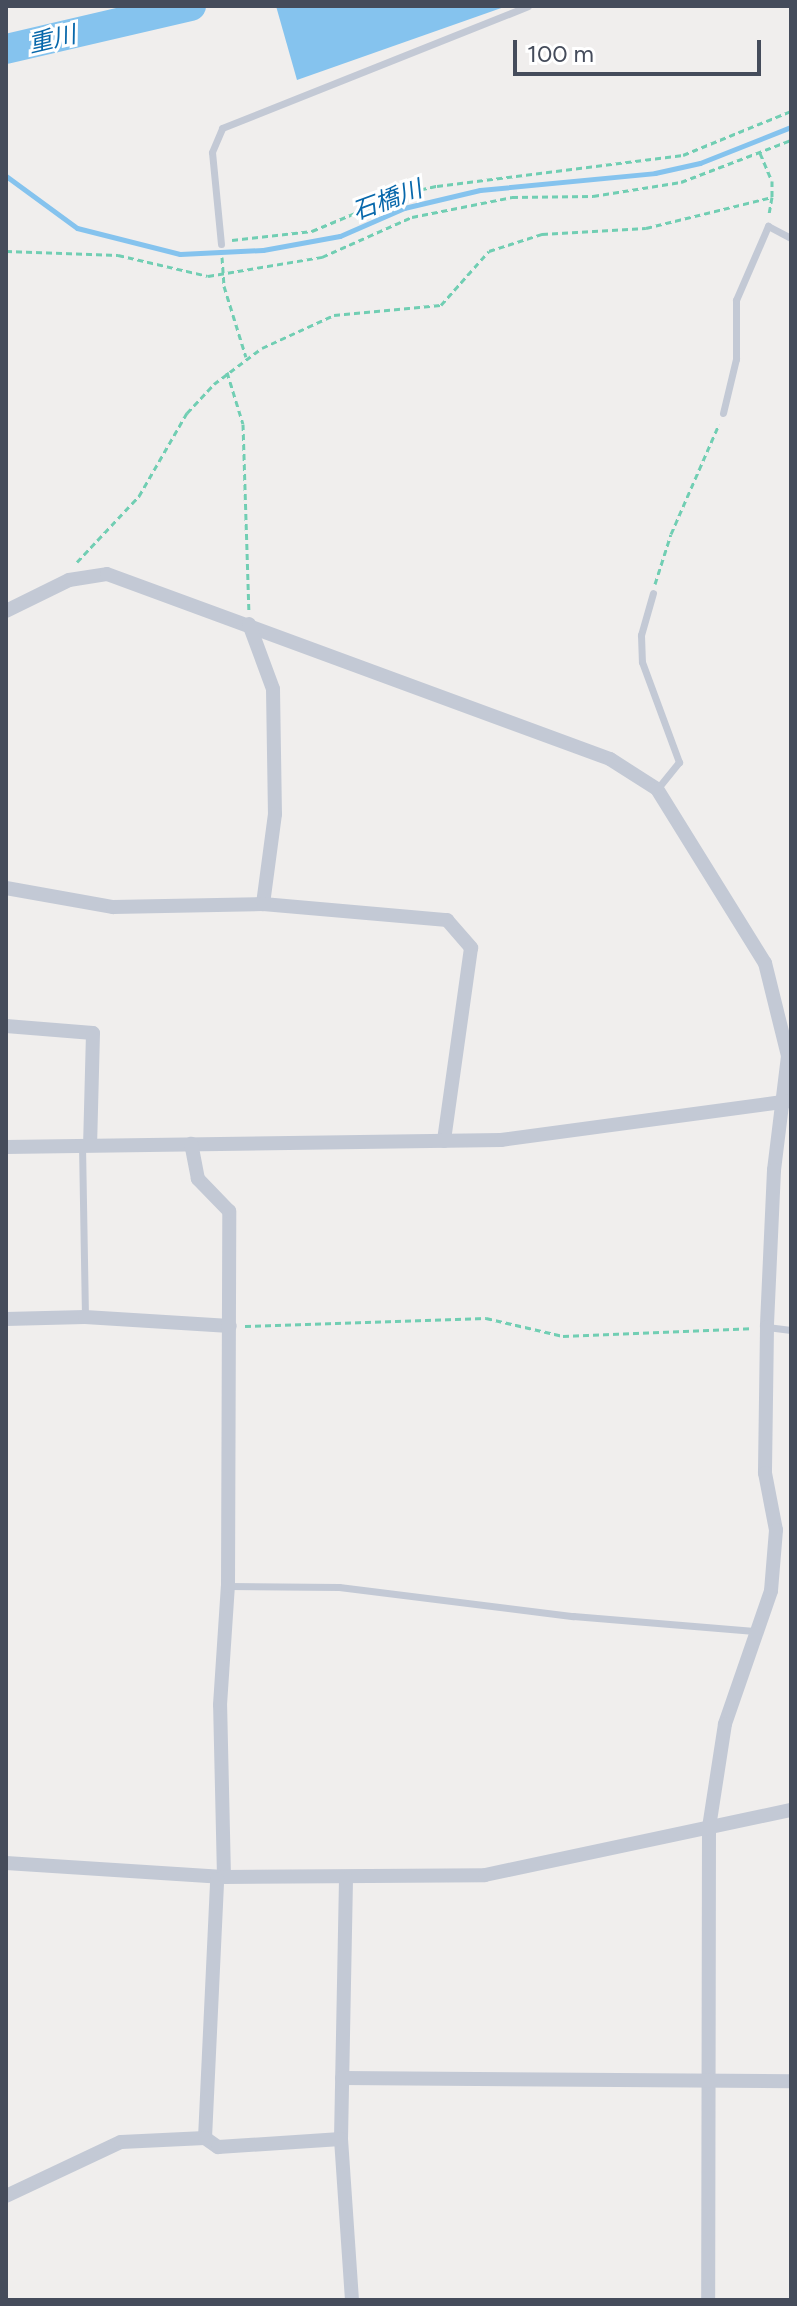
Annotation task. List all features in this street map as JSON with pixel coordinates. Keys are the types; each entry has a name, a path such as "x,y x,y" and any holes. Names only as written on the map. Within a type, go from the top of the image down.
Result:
{"street":[{"path":"6,611 69,580 107,574 539,729 610,759 657,789 765,963 788,1056 788,1101 774,1170 767,1327 765,1473 776,1530 771,1591 725,1724 709,1827 708,2300"},
{"path":"249,624 273,689 275,814 263,904"},
{"path":"6,888 113,907 263,904 447,920 471,948 444,1141"},
{"path":"6,1026 93,1033 86,1145"},
{"path":"6,1147 501,1140 788,1101"},
{"path":"191,1144 198,1179 229,1211 228,1586 220,1705 220,1878 205,2138"},
{"path":"6,1319 85,1317 230,1326"},
{"path":"6,1863 220,1878 346,1879 485,1875 791,1810"},
{"path":"346,1879 341,2139 352,2300"},
{"path":"342,2078 791,2081"},
{"path":"6,2196 121,2142 205,2138 218,2147 341,2139"}],"lane":[{"path":"220,242 212,152 222,128 528,6"},
{"path":"723,413 736,359 736,300 768,226 791,238"},
{"path":"653,593 641,635 642,662 679,762 657,789"},
{"path":"85,1317 86,1145"},
{"path":"767,1327 791,1330"},
{"path":"228,1586 339,1587 573,1616 757,1631"}],"path":[{"path":"220,242 312,231 401,194 437,186 537,170 591,169 669,158 791,111"},
{"path":"6,251 118,255 208,276 223,271 322,257 412,217 512,197 593,196 681,182 791,140"},
{"path":"760,153 772,181 768,226"},
{"path":"69,580 76,563 139,496 187,413 246,357 334,315 441,305 489,251 542,234 646,228 772,197"},
{"path":"223,271 246,357"},
{"path":"227,372 243,424 249,624"},
{"path":"653,593 671,534 723,413"},
{"path":"230,1326 486,1318 563,1336 767,1327"}],"water":[{"path":"276,6 507,6 297,80"}],"waterway":[{"name":"重川","path":"6,49 191,6"},
{"name":"石橋川","path":"6,176 77,228 180,254 263,250 340,236 404,208 480,190 655,173 700,163 791,127"}]}
